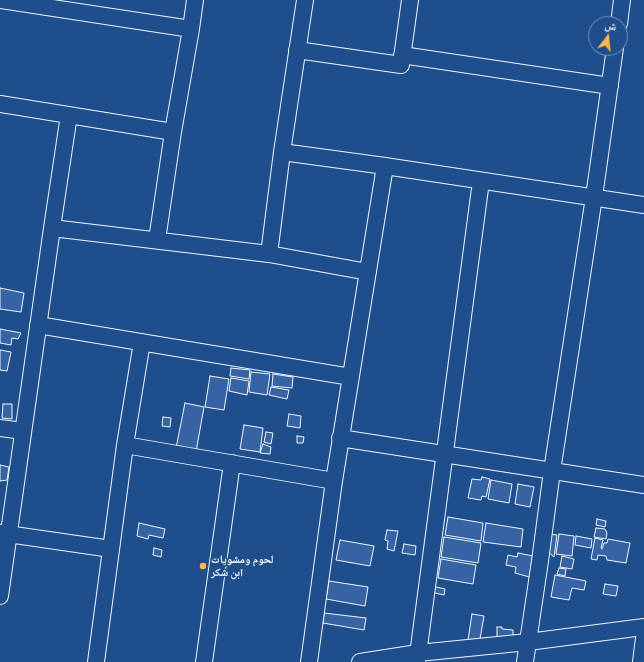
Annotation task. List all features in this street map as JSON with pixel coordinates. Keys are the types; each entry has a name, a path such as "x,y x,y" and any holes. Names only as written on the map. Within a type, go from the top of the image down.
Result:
{"street":[{"path":"0,0 191,29"},
{"path":"158,240 173,132 195,0"},
{"path":"269,254 282,152 305,0"},
{"path":"297,50 401,65 410,0"},
{"path":"620,16 622,0"},
{"path":"402,55 610,86"},
{"path":"525,662 614,56"},
{"path":"0,104 173,132"},
{"path":"0,596 4,533 24,432 69,115"},
{"path":"282,152 644,205"},
{"path":"309,662 340,438 385,166"},
{"path":"418,658 481,180"},
{"path":"52,228 269,254 368,272"},
{"path":"38,325 351,377"},
{"path":"96,662 125,445 142,342"},
{"path":"0,428 24,432"},
{"path":"340,438 644,486"},
{"path":"125,445 334,481"},
{"path":"204,662 232,463"},
{"path":"4,533 111,549"},
{"path":"360,662 418,658 644,627"},
{"path":"641,662 644,638"}],"building":[{"path":"0,288 24,293 21,312 0,309"},
{"path":"0,329 21,333 18,339 12,338 11,345 0,343"},
{"path":"0,350 11,352 7,371 0,370"},
{"path":"231,368 250,370 249,379 230,376"},
{"path":"251,372 270,374 267,395 249,392"},
{"path":"273,374 293,377 292,388 272,386"},
{"path":"210,376 229,379 224,410 205,407"},
{"path":"231,378 249,381 247,395 229,391"},
{"path":"271,387 289,390 287,399 269,395"},
{"path":"185,403 204,407 196,452 176,448"},
{"path":"3,404 12,404 12,419 2,418"},
{"path":"289,414 301,416 300,428 287,426"},
{"path":"163,417 171,418 170,427 162,426"},
{"path":"244,425 263,428 260,452 240,449"},
{"path":"266,432 273,433 271,444 264,442"},
{"path":"297,436 304,437 303,443 297,443"},
{"path":"263,444 271,447 270,454 260,453"},
{"path":"0,465 9,467 7,480 0,481"},
{"path":"482,477 490,479 486,497 482,496 481,500 468,498 472,479 481,480"},
{"path":"491,480 512,484 509,503 488,499"},
{"path":"518,484 534,487 530,507 515,504"},
{"path":"448,517 483,523 481,541 445,535"},
{"path":"597,519 606,521 605,527 596,525"},
{"path":"139,523 165,529 163,538 149,535 148,539 137,536"},
{"path":"486,523 523,529 521,547 483,542"},
{"path":"596,528 605,529 607,533 606,539 594,537"},
{"path":"387,530 398,531 394,551 387,549 388,541 385,540"},
{"path":"549,534 557,535 554,557 547,551"},
{"path":"559,534 574,536 572,556 556,554"},
{"path":"576,536 592,539 591,548 575,545"},
{"path":"444,537 481,543 478,563 441,557"},
{"path":"595,538 603,540 602,549 604,543 607,543 608,539 630,543 626,563 607,560 606,556 598,555 597,560 591,559"},
{"path":"340,540 374,546 370,566 336,560"},
{"path":"404,544 416,546 415,555 402,553"},
{"path":"154,548 162,550 161,557 153,555"},
{"path":"518,553 533,556 531,565 536,566 533,578 515,573 516,567 506,565 508,555 517,557"},
{"path":"562,556 574,559 572,569 560,567"},
{"path":"441,559 476,565 473,584 438,578"},
{"path":"559,568 566,569 565,576 557,574"},
{"path":"555,575 586,581 584,590 572,588 569,600 551,597"},
{"path":"329,581 368,587 365,606 326,599"},
{"path":"605,584 618,586 616,596 603,594"},
{"path":"432,586 445,589 444,595 431,592"},
{"path":"324,613 366,618 364,630 323,623"},
{"path":"472,614 484,616 480,639 468,640"},
{"path":"497,627 513,630 513,640 497,639"}],"place":[{"name":"لحوم ومشويات ابن شكر","path":"203,566"}]}
